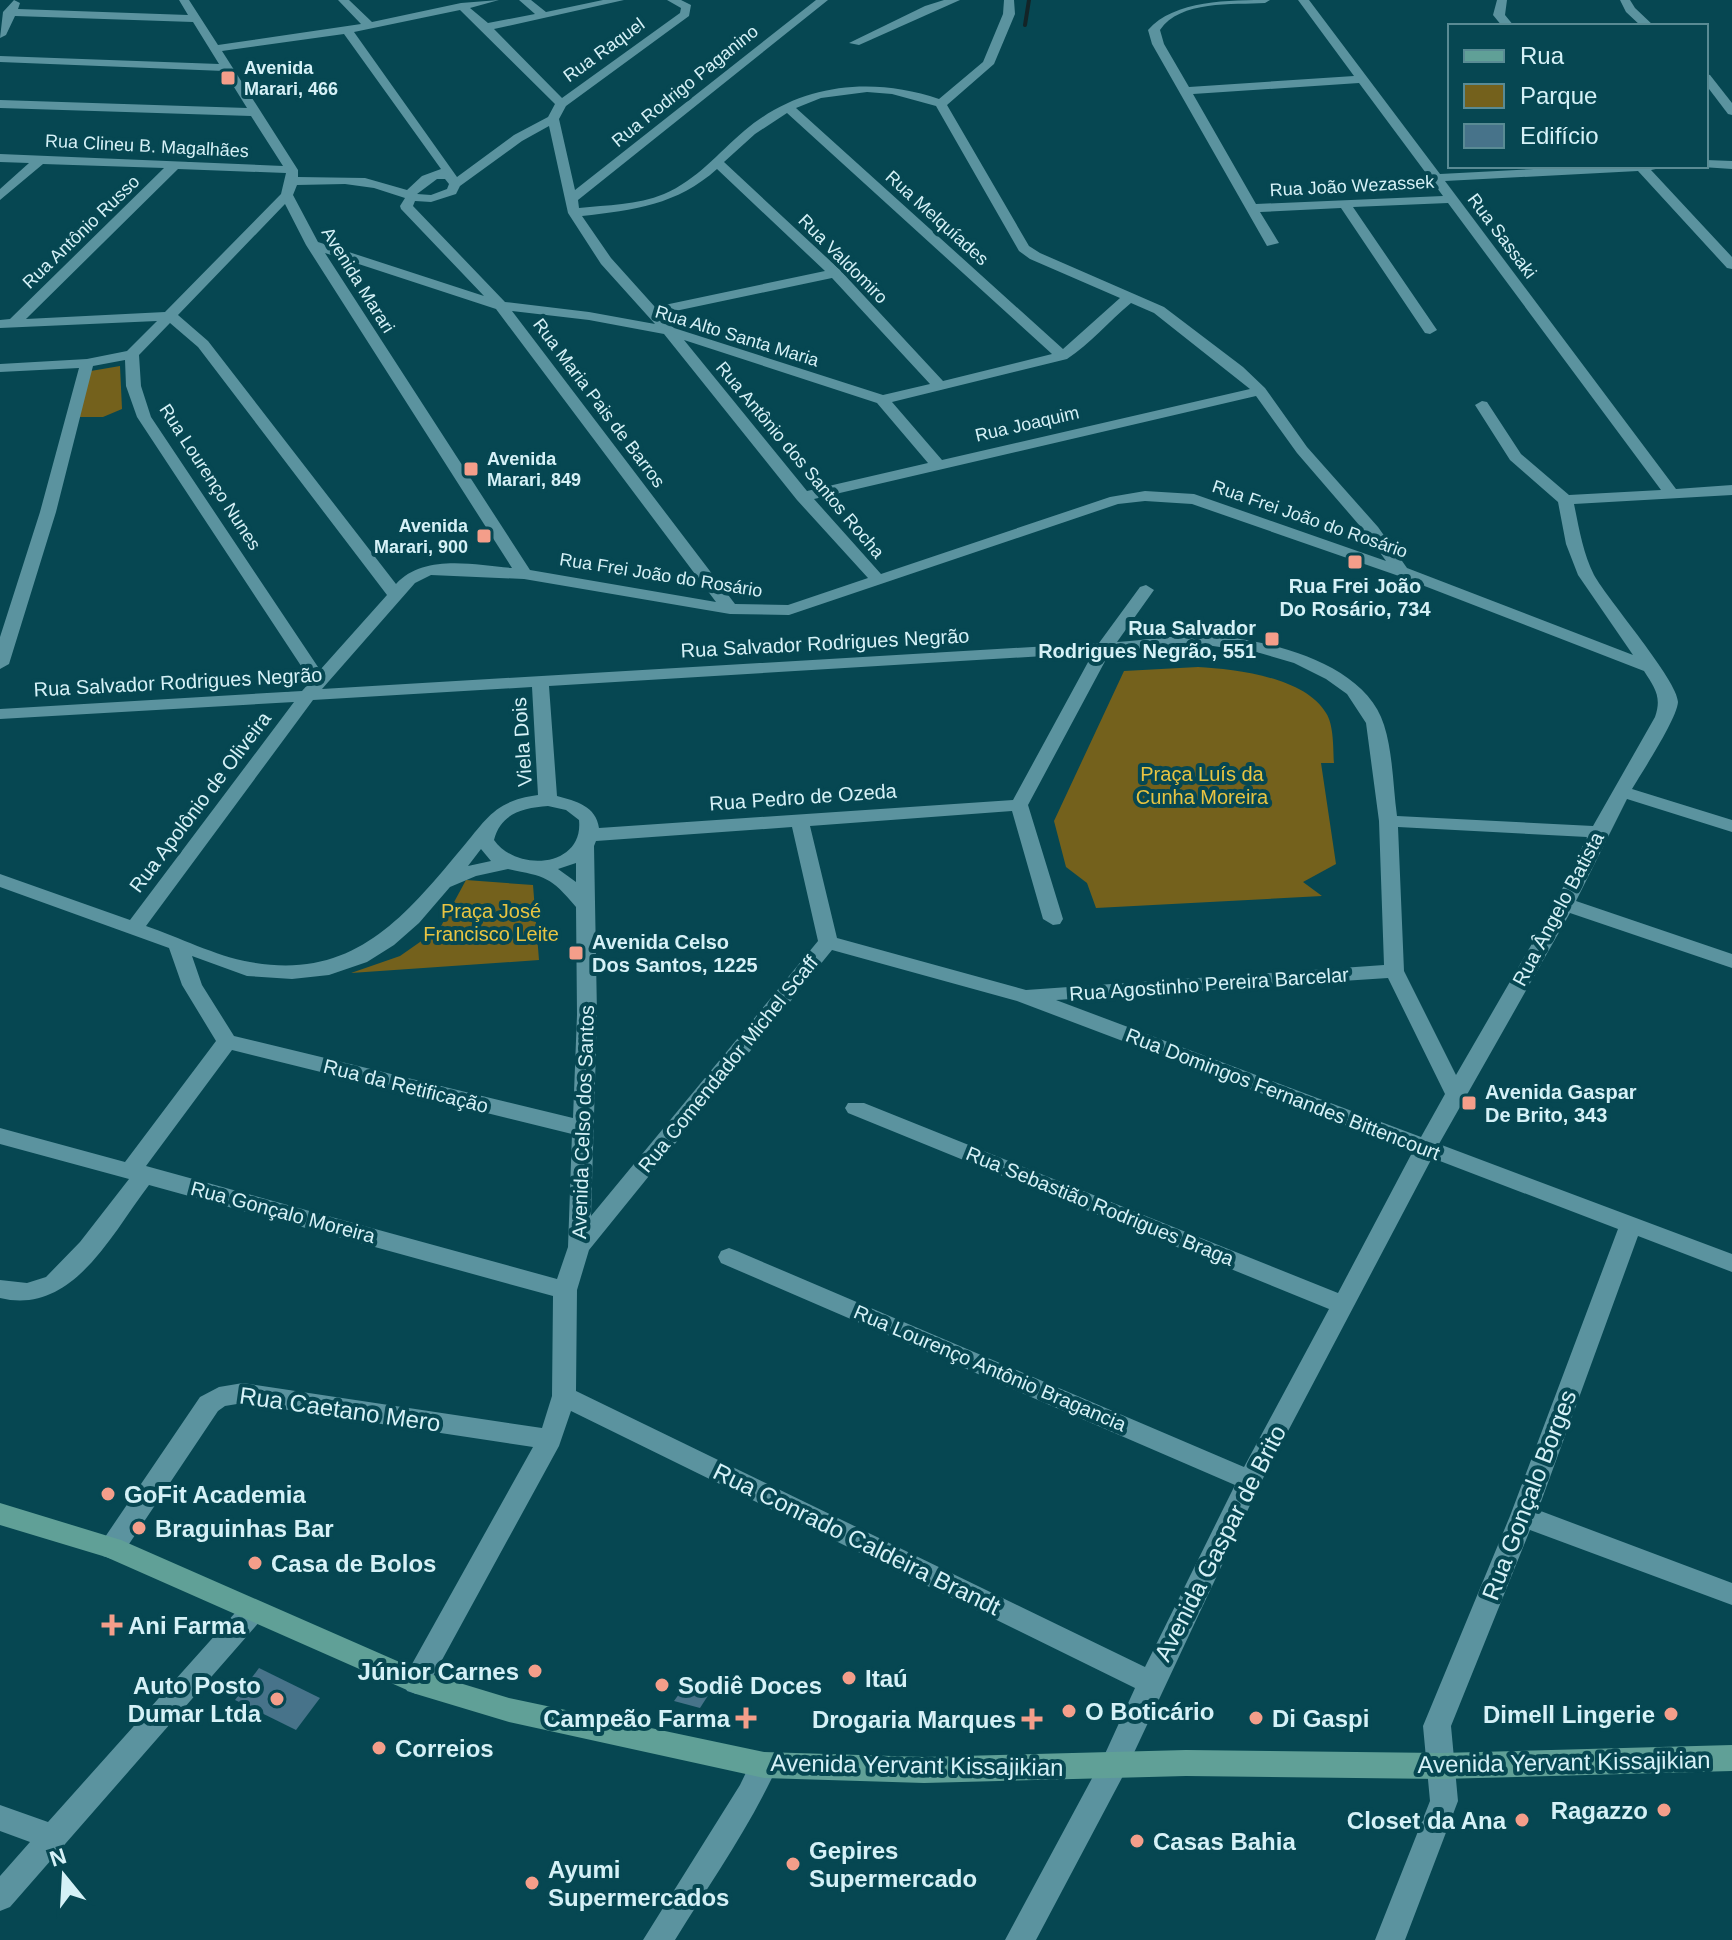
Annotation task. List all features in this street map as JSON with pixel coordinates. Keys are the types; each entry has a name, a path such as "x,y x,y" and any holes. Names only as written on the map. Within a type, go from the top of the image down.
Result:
{"main road":[{"name":"Avenida Yervant Kissajikian","path":"0,1514 112,1548 416,1682 509,1710 764,1765 924,1770 1114,1765 1441,1766 1732,1758"}],"street":[{"path":"0,35 9,12 18,0"},
{"name":"Avenida Marari","path":"184,0 254,112 290,182 313,245 524,574"},
{"path":"343,0 370,26"},
{"path":"215,49 370,26 494,0"},
{"path":"524,0 543,15"},
{"path":"486,27 619,0"},
{"name":"Rua Raquel","path":"440,198 452,191 450,177 488,160 553,119 561,104 685,14 687,7 672,0"},
{"name":"Rua Rodrigo Paganino","path":"572,206 823,0"},
{"path":"913,0 929,8"},
{"path":"855,43 929,8 955,0"},
{"path":"941,104 988,64 1009,14 1009,0"},
{"path":"1265,0 1186,5 1161,15 1154,30 1158,44 1272,243"},
{"name":"Rua Sassaki","path":"1303,0 1672,494"},
{"path":"1502,0 1499,15 1506,24"},
{"path":"1625,0 1630,10 1646,24"},
{"path":"461,6 486,27 561,104"},
{"path":"9,12 196,19"},
{"path":"347,30 447,169 450,177 431,176 420,181 410,196"},
{"path":"0,59 226,68"},
{"path":"1186,91 1365,79"},
{"path":"1708,80 1732,111"},
{"path":"572,206 669,196 683,190 754,129 787,106 818,95 871,88 914,94 941,104 1024,248 1035,256 1173,318 1260,391 1302,450 1372,530 1403,572"},
{"path":"0,104 254,112"},
{"name":"Rua Melquíades","path":"787,106 1062,356"},
{"name":"Rua Antônio dos Santos Rocha","path":"553,119 572,206 606,261 669,331 803,497 879,581"},
{"path":"431,176 436,157"},
{"name":"Rua Clineu B. Magalhães","path":"0,158 174,166 290,182"},
{"path":"0,196 40,160"},
{"name":"Rua Valdomiro","path":"716,161 835,273 941,387"},
{"path":"1708,164 1732,165"},
{"name":"Rua Antônio Russo","path":"7,324 174,166"},
{"path":"1438,178 1623,168"},
{"path":"1642,168 1732,265"},
{"path":"0,368 87,363 132,354 290,182 374,183 410,196 440,198"},
{"name":"Rua Maria Pais de Barros","path":"410,196 406,206 501,306 730,609"},
{"path":"429,229 428,212 440,198"},
{"name":"Rua João Wezassek","path":"1253,208 1452,199"},
{"path":"1346,206 1430,330"},
{"name":"Rua Alto Santa Maria","path":"313,245 501,306 589,316 669,331 882,400"},
{"path":"650,312 835,273"},
{"path":"938,465 882,400 1062,356 1079,345 1094,326 1130,297"},
{"path":"7,324 170,316 203,344 396,595"},
{"path":"696,365 730,350"},
{"name":"Rua Lourenço Nunes","path":"132,354 132,390 144,417 319,681"},
{"path":"0,664 48,512 87,363"},
{"name":"Rua Joaquim","path":"803,497 1260,391"},
{"path":"1482,405 1515,457 1565,500 1574,544 1586,575 1651,668"},
{"path":"1565,500 1732,490"},
{"name":"Rua Frei João do Rosário","path":"396,595 409,580 428,570 524,574 730,609 789,610 1116,500 1145,496 1194,499 1403,572 1651,668"},
{"path":"1053,919 1019,805 1104,648 1146,590"},
{"name":"Rua Apolônio de Oliveira","path":"134,928 307,696 396,595"},
{"name":"Rua Salvador Rodrigues Negrão","path":"0,714 1213,641 1269,650 1300,659 1332,675 1353,690 1375,723 1388,821 1394,971"},
{"name":"Rua Ângelo Batista","path":"1425,1149 1565,904 1599,832 1664,717 1669,702 1666,691 1651,668"},
{"name":"Viela Dois","path":"540,682 548,800"},
{"path":"1622,792 1732,826"},
{"path":"0,880 247,969 286,975 320,972 348,964 391,940 498,815 508,808 548,800 581,811 591,826 588,841 572,857 541,867 509,863 471,871 440,885"},
{"name":"Rua Pedro de Ozeda","path":"588,841 799,819 1019,805"},
{"name":"Rua Comendador Michel Scaff","path":"579,1247 828,942 799,819"},
{"path":"1388,821 1599,832"},
{"path":"486,831 488,848 509,863"},
{"name":"Avenida Celso dos Santos","path":"416,1682 550,1439 564,1396 565,1290 579,1247 585,1129 588,841"},
{"path":"541,867 566,883 587,907"},
{"path":"1565,904 1732,961"},
{"name":"Rua Domingos Fernandes Bittencourt","path":"828,942 1024,996 1732,1263"},
{"path":"8,1291 53,1284 71,1268 227,1042 192,985 178,945"},
{"path":"1394,971 1455,1093"},
{"name":"Rua Agostinho Pereira Barcelar","path":"1024,996 1394,971"},
{"name":"Rua da Retificação","path":"227,1042 585,1129"},
{"name":"Rua Sebastião Rodrigues Braga","path":"856,1108 1343,1305"},
{"name":"Rua Gonçalo Moreira","path":"0,1136 565,1290"},
{"name":"Avenida Gaspar de Brito","path":"1020,1940 1114,1765 1250,1480 1425,1149"},
{"name":"Rua Gonçalo Borges","path":"1390,1940 1444,1801 1437,1726 1523,1516 1631,1224"},
{"name":"Rua Lourenço Antônio Bragancia","path":"729,1257 1250,1480"},
{"name":"Rua Caetano Mero","path":"112,1548 209,1404 229,1394 243,1393 550,1439"},
{"name":"Rua Conrado Caldeira Brandt","path":"564,1396 1151,1683"},
{"path":"1523,1516 1732,1594"},
{"path":"0,1897 252,1612"},
{"path":"658,1940 750,1794 764,1765"},
{"path":"0,1818 54,1837"}],"green space":[{"path":"120,366 122,409 103,417 68,417 79,373"},
{"name":"Praça Luís da Cunha Moreira","path":"1198,667 1249,673 1286,683 1316,701 1326,713 1332,730 1334,763 1321,763 1336,864 1303,882 1322,896 1096,908 1087,883 1066,867 1054,821 1124,671"},
{"name":"Praça José Francisco Leite","path":"466,880 533,885 539,960 351,973 400,956 440,928"}],"building":[{"name":"Auto Posto Dumar Ltda","path":"259,1668 320,1698 296,1730 235,1700"},
{"path":"687,1683 709,1694 700,1708 674,1701"}],"waterway":[{"path":"1025,25 1029,0"}],"place":[{"name":"Avenida Marari, 466","path":"228,78"},
{"name":"Avenida Marari, 849","path":"471,469"},
{"name":"Avenida Marari, 900","path":"484,536"},
{"name":"Rua Frei João Do Rosário, 734","path":"1355,562"},
{"name":"Rua Salvador Rodrigues Negrão, 551","path":"1272,639"},
{"name":"Avenida Celso Dos Santos, 1225","path":"576,953"},
{"name":"Avenida Gaspar De Brito, 343","path":"1469,1103"},
{"name":"GoFit Academia","path":"108,1494"},
{"name":"Braguinhas Bar","path":"139,1528"},
{"name":"Casa de Bolos","path":"255,1563"},
{"name":"Ani Farma","path":"112,1625"},
{"name":"Júnior Carnes","path":"535,1671"},
{"name":"Itaú","path":"849,1678"},
{"name":"Sodiê Doces","path":"662,1685"},
{"name":"Auto Posto Dumar Ltda","path":"277,1699"},
{"name":"O Boticário","path":"1069,1711"},
{"name":"Dimell Lingerie","path":"1671,1714"},
{"name":"Campeão Farma","path":"746,1718"},
{"name":"Di Gaspi","path":"1256,1718"},
{"name":"Drogaria Marques","path":"1032,1719"},
{"name":"Correios","path":"379,1748"},
{"name":"Ragazzo","path":"1664,1810"},
{"name":"Closet da Ana","path":"1522,1820"},
{"name":"Casas Bahia","path":"1137,1841"},
{"name":"Gepires Supermercado","path":"793,1864"},
{"name":"Ayumi Supermercados","path":"532,1883"}]}
